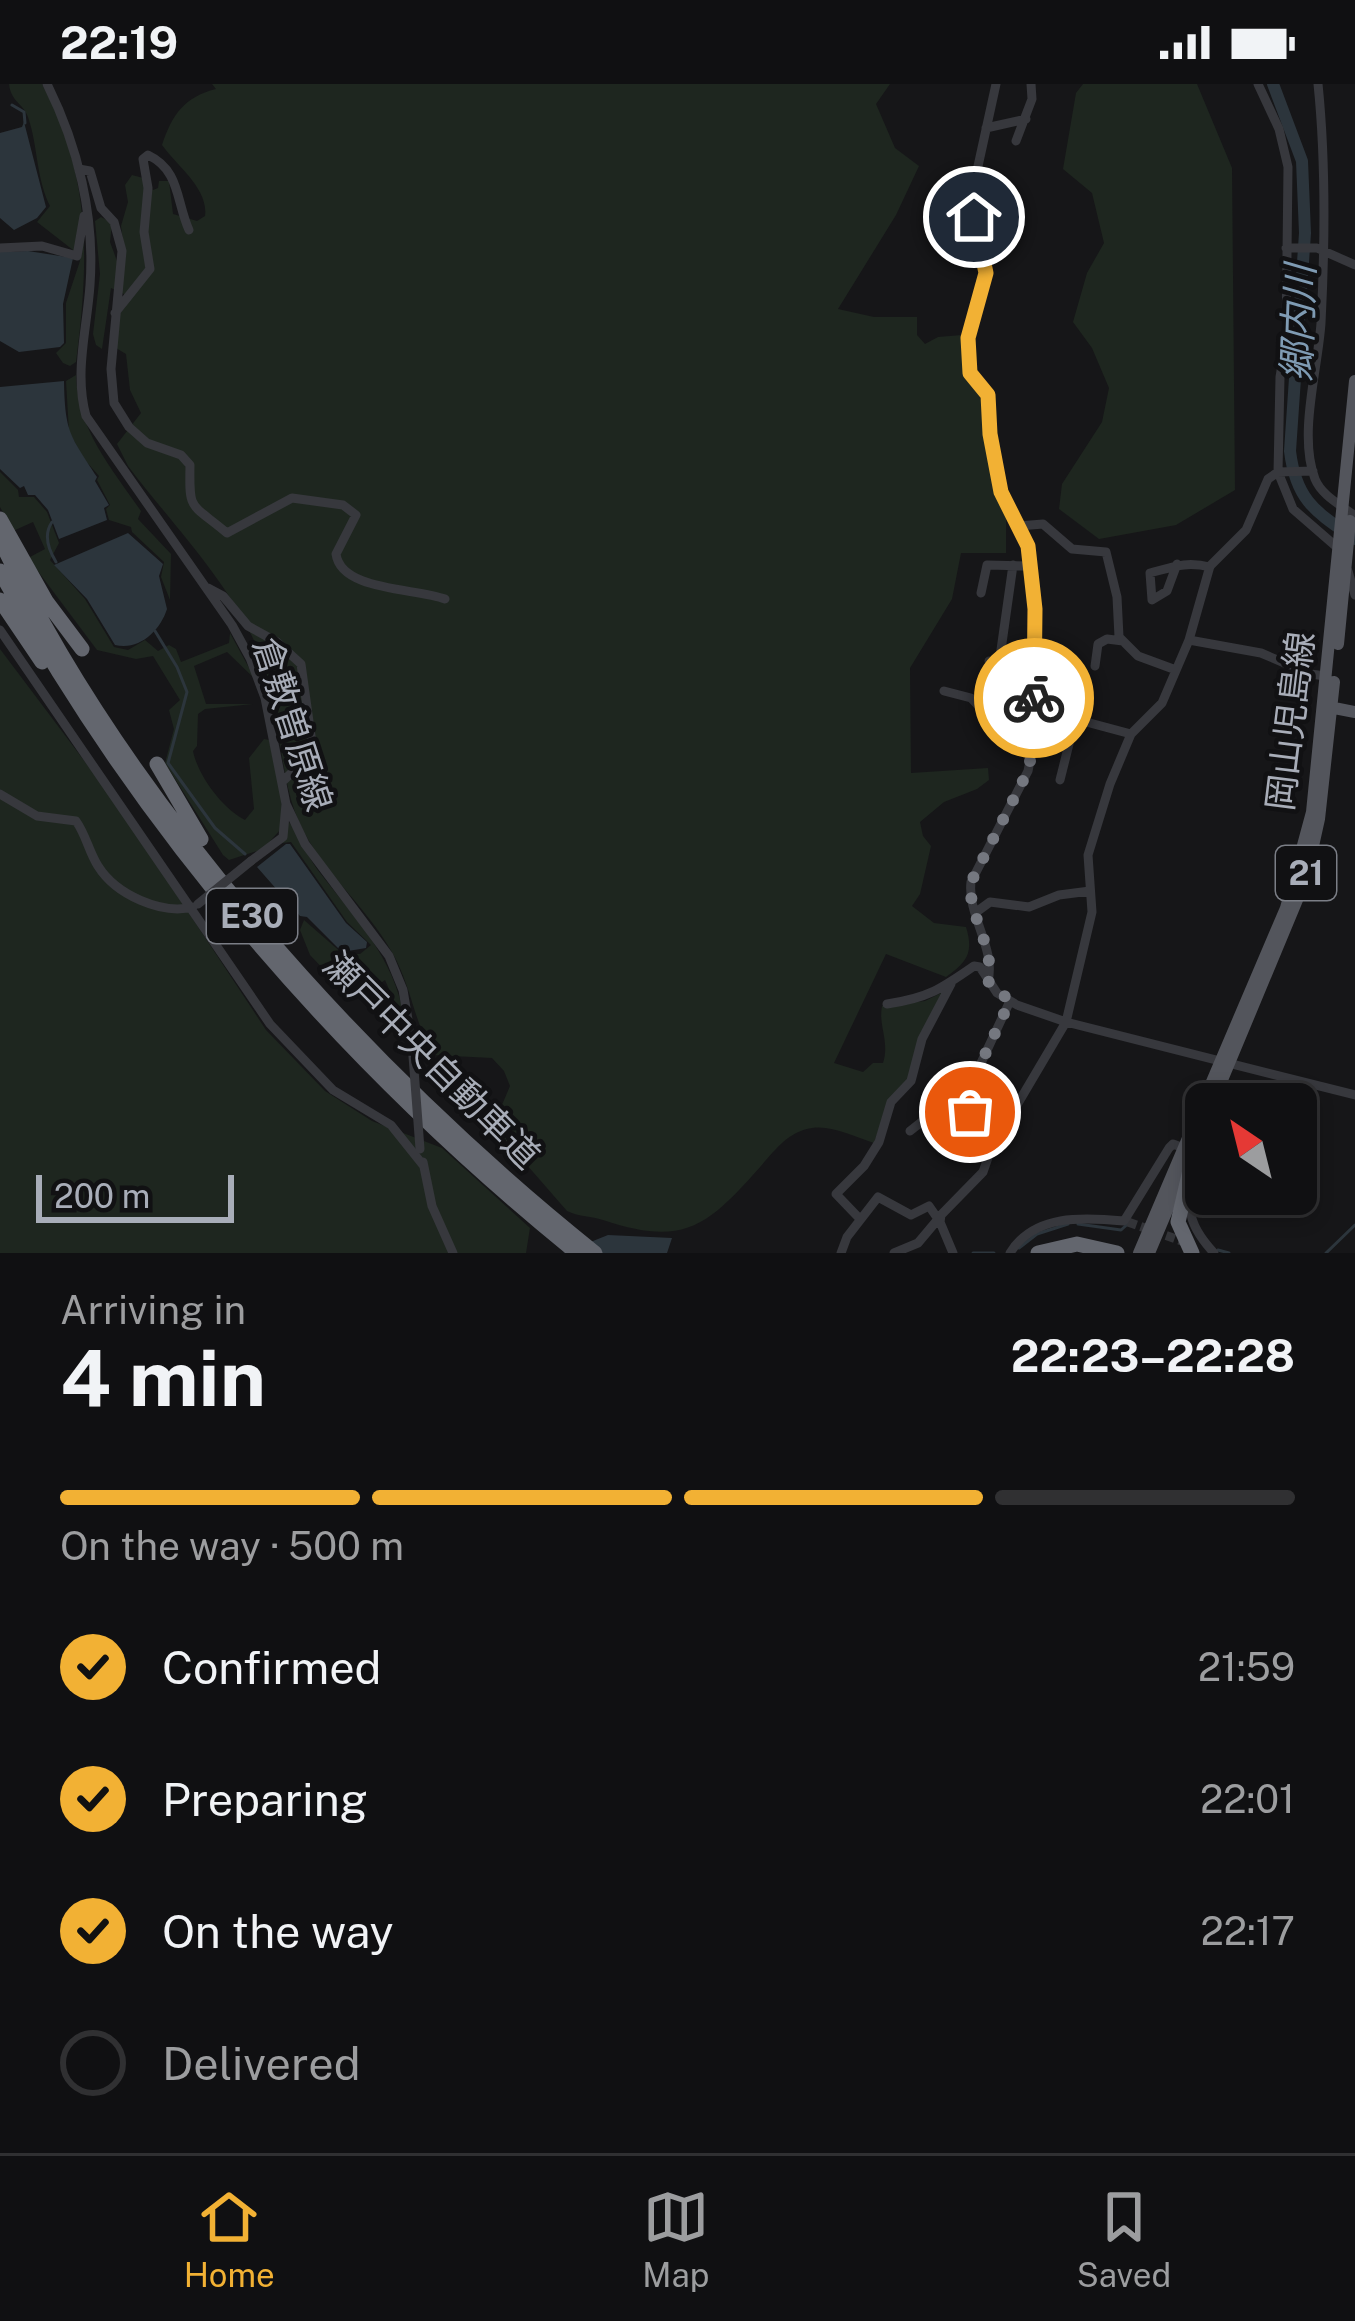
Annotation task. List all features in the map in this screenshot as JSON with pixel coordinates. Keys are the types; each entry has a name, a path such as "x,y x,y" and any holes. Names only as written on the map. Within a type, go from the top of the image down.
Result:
{"highway":[{"path":"0,519 46,601 82,649"},
{"name":"瀬戸中央自動車道","path":"0,539 50,632 129,755 241,904 410,1088 571,1243"},
{"name":"瀬戸中央自動車道","path":"0,571 52,662 120,764 248,928 326,1018 471,1162 571,1243 595,1253"},
{"path":"0,600 120,764"},
{"path":"157,764 241,904"},
{"path":"1185,1195 1178,1222 1192,1249"},
{"path":"1038,1253 1077,1244 1117,1253"}],"main road":[{"name":"岡山児島線","path":"1217,1083 1298,885 1328,706 1346,554 1355,381"},
{"name":"岡山児島線","path":"1348,513 1355,466"},
{"name":"岡山児島線","path":"1328,706 1326,676 1348,608 1346,554"},
{"path":"1328,706 1355,712"},
{"name":"岡山児島線","path":"1218,1083 1225,1060"},
{"name":"岡山児島線","path":"1139,1253 1185,1165"},
{"name":"岡山児島線","path":"1149,1253 1185,1170"}],"street":[{"name":"倉敷曽原線","path":"47,84 80,169 88,212 90,284 80,385 86,416 241,640 258,676 286,804 305,844 389,956 403,990 412,1043 423,1165 432,1205 453,1253"},
{"path":"988,981 991,971 971,882 1028,771 1037,710 1031,566 1019,526 1001,492 988,395 970,373 967,346 986,273 972,205 996,84"},
{"path":"1016,141 1032,100 1031,84"},
{"path":"1258,84 1286,153 1286,341 1280,377 1279,472 1293,509 1346,554 1355,595"},
{"path":"1318,84 1321,327 1309,408 1312,470 1320,489 1348,513"},
{"path":"986,128 1026,119"},
{"path":"115,313 149,269 144,232 148,188 142,168 142,159 148,155 173,177 188,230"},
{"path":"80,169 90,171 122,251 111,369 117,411 147,443 185,458 190,473 186,493 197,509 226,533 286,499 343,505 356,515 336,554 343,572 362,582 445,598"},
{"path":"0,248 42,247 77,256 88,212"},
{"path":"1287,248 1319,249 1355,265"},
{"path":"894,1253 918,1243 983,1172 998,1137 1066,1022 1089,932 1092,836 1131,734 1162,703 1189,640 1210,567 1246,530 1268,479 1279,472 1312,470"},
{"path":"1019,526 1043,524 1072,549 1106,552 1117,597 1117,633 1138,656 1176,670"},
{"path":"1177,564 1210,567"},
{"path":"981,593 987,565 1031,566"},
{"path":"1013,565 994,662 1034,666"},
{"path":"205,588 223,596 248,626 277,642 301,664 312,743 307,759 282,782"},
{"path":"0,630 283,1038 333,1090 392,1124 423,1165"},
{"path":"1095,666 1098,644 1107,639 1124,641"},
{"path":"1189,640 1261,653 1326,676"},
{"path":"944,692 971,698 989,717 1037,710 1131,734"},
{"path":"1060,780 1075,720"},
{"path":"0,794 37,816 76,821 99,868 163,910 195,906 283,837 286,804"},
{"path":"975,913 990,902 1029,907 1090,891"},
{"path":"887,1004 924,998 974,966 980,967 1010,1001 1066,1022 1355,1096"},
{"path":"860,1219 836,1194 880,1142 891,1102 911,1082 922,1039 951,984"},
{"path":"998,1137 965,1107 1010,1001"},
{"path":"910,1131 948,1101 970,1112"},
{"path":"1010,1253 1016,1243 1045,1225 1086,1218 1126,1222 1169,1148 1185,1140"},
{"path":"841,1253 841,1246 878,1197 914,1216 929,1206 953,1253"},
{"path":"1190,1215 1196,1234 1210,1253"},
{"path":"1192,1249 1210,1253"}],"shaded area":[{"path":"9,84 42,84 70,152 78,186 83,289 76,362 70,366 56,353 66,343 66,303 80,261 37,222 50,206 28,117"},
{"path":"212,84 890,84 876,104 895,148 919,166 896,215 838,309 874,317 917,317 917,335 925,344 938,337 962,335 965,376 981,399 993,487 1006,518 1006,553 961,553 952,599 910,668 911,773 988,768 989,780 944,802 920,822 931,846 920,894 912,906 934,923 966,927 967,956 946,977 886,954 834,1063 863,1072 873,1063 883,1063 882,1006 925,1001 943,992 909,1078 890,1099 874,1143 827,1128 804,1130 783,1142 709,1217 674,1231 631,1228 567,1211 493,1126 510,1086 492,1058 433,1055 393,954 315,850 295,812 268,678 244,620 208,566 128,466 117,444 141,413 130,390 126,354 116,348 118,316 126,306 124,294 111,288 102,349 93,334 100,274 95,221 101,217 112,223 110,242 117,261 125,257 121,226 128,202 125,185 132,175 143,178 153,190 159,181 169,181 173,214 197,221 205,216 197,187 162,145 181,109 216,89"},
{"path":"1083,84 1197,84 1232,168 1235,490 1176,525 1099,539 1059,509 1062,484 1102,422 1109,388 1092,348 1073,322 1087,273 1104,243 1092,193 1063,169 1076,93"},
{"path":"24,122 46,207 37,218 14,230 0,218 0,133 22,127"},
{"path":"0,252 73,258 63,304 64,343 19,352 0,341"},
{"path":"76,375 82,413 98,448 141,511 138,519 171,554 170,600 161,577 164,562 131,527 109,520 106,509 110,505 99,476 69,432 66,381"},
{"path":"64,381 71,433 109,505 104,508 107,520 59,539 48,510 0,469 0,387"},
{"path":"0,472 19,497 34,497 47,512 59,543 50,560 85,599 114,647 128,650 145,640 158,651 169,645 181,662 229,643 230,633 255,679 227,652 194,666 206,704 253,704 205,709 198,714 193,751 213,791 245,820 254,809 249,758 264,739 269,740 282,801 281,829 263,849 229,860 223,855 165,763 174,729 169,710 180,700 153,656 136,659 97,650 28,558 45,549 33,522 13,531 0,507"},
{"path":"128,533 163,564 159,576 167,609 147,638 124,646 115,645 87,599 54,565"},
{"path":"0,649 119,807 266,1030 325,1091 372,1121 442,1148 530,1228 526,1253 0,1253"},
{"path":"288,821 384,960 405,1024 394,1013 385,980 375,987 387,1010 383,1017 342,977 329,975 310,955 300,930 304,920 343,954 360,954 371,945 347,922 291,842 282,843"},
{"path":"286,844 346,923 367,942 366,948 342,952 307,917 300,916 257,867"},
{"path":"608,1235 672,1238 667,1253 563,1253"}],"waterway":[{"name":"郷内川","path":"1273,84 1302,161 1305,233 1290,451 1293,468 1310,504 1355,539"},
{"path":"12,105 24,112 25,123"},
{"path":"52,522 48,542 56,562"},
{"path":"155,631 187,692 168,763 215,828 245,854"},
{"path":"1078,1224 1121,1230 1131,1221"},
{"path":"1019,1248 1037,1234 1068,1224"},
{"path":"1326,1253 1355,1225"},
{"path":"1218,1250 1229,1253"},
{"path":"973,1253 994,1253"}],"tunnel":[{"path":"1128,1222 1187,1243"}],"way so far":[{"path":"970,1112 965,1107 974,1078 1010,1001 988,981 991,971 970,900 971,882 1028,771 1040,711 1034,708 1034,698"}],"route":[{"path":"974,217 986,273 968,338 970,373 988,395 995,470 1028,546 1035,609 1034,698"}]}
